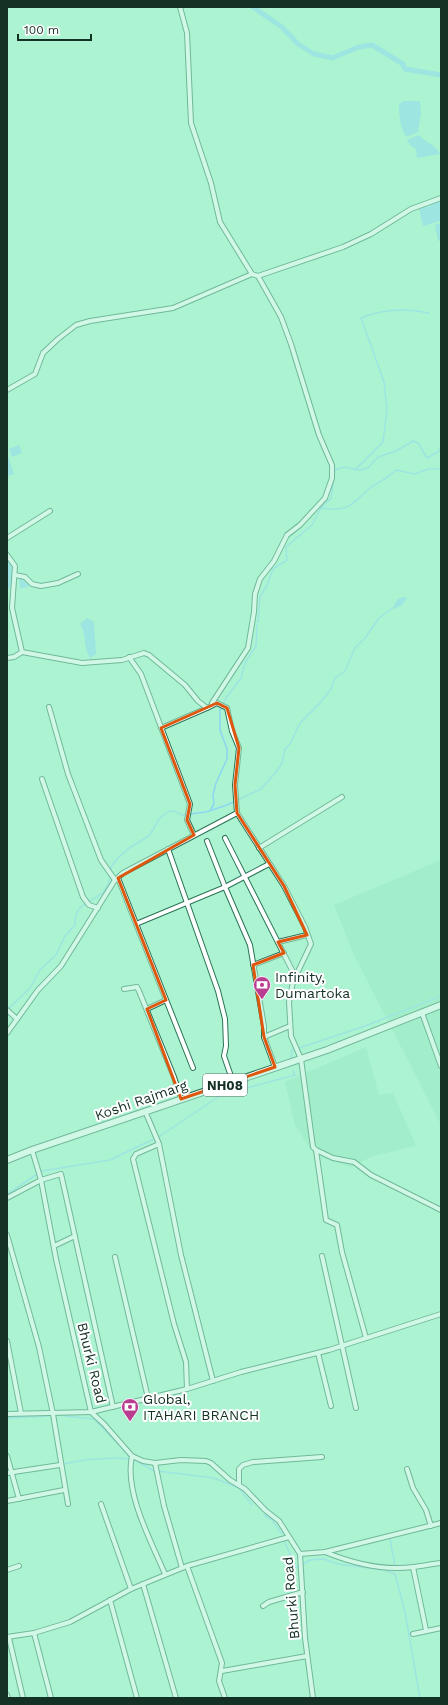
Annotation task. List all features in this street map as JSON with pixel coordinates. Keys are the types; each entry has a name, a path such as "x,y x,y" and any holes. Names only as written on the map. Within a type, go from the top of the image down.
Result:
{"main road":[{"name":"Koshi Rajmarg","path":"7,1160 145,1111 301,1059 441,1005"}],"street":[{"path":"180,7 187,34 191,123 211,183 220,222 252,274 258,276 343,247 371,234 411,209 441,198"},
{"path":"7,390 35,374 42,353 76,325 90,321 183,305 252,274"},
{"path":"161,728 207,708 212,703 248,648 254,612 255,594 260,579 274,561 287,535 325,498 332,478 332,465 319,435 291,344 281,317 258,276"},
{"path":"7,538 50,511"},
{"path":"7,555 14,566 15,575 12,608 22,652"},
{"path":"15,575 25,577 32,584 41,586 58,583 78,574"},
{"path":"7,658 14,657 22,652 82,663 122,660 144,653 185,685 198,701 207,708"},
{"path":"129,657 140,674 190,804 187,820 194,835"},
{"path":"212,703 222,704 228,712 232,731 239,748 235,785 237,813 292,901 311,944 293,982"},
{"path":"49,707 68,774 102,860 114,877 136,924 193,1068"},
{"path":"42,779 78,886 88,903 98,908"},
{"path":"259,848 342,798"},
{"path":"7,1033 38,990 61,966 98,908 114,877 237,813"},
{"path":"225,838 294,974 289,1002 291,1036 301,1059 326,1220 338,1225 342,1252 366,1338"},
{"path":"207,841 250,945 264,1026 264,1037 275,1068"},
{"path":"168,850 218,991 225,1019 226,1046 224,1056 233,1082"},
{"path":"136,924 225,887 269,864"},
{"path":"278,942 307,935"},
{"path":"253,965 284,953"},
{"path":"124,989 137,987 174,1077 181,1099"},
{"path":"147,1009 166,1000"},
{"path":"8,1011 17,1019"},
{"path":"422,1013 441,1066"},
{"path":"264,1037 290,1026"},
{"path":"145,1111 158,1142 182,1255 213,1381"},
{"path":"158,1142 136,1154 133,1159 174,1324 186,1362 187,1389"},
{"name":"Bhurki Road","path":"32,1150 40,1179 91,1412 104,1424 132,1456 143,1461 155,1463 181,1460 206,1461 215,1466 230,1480 239,1485 279,1521 300,1556 307,1656 313,1698"},
{"path":"316,1150 333,1158 354,1162 370,1175 441,1210"},
{"path":"7,1198 40,1179 61,1174 113,1407"},
{"path":"7,1235 39,1347 53,1414 64,1490 68,1504"},
{"path":"54,1246 75,1236"},
{"path":"322,1256 356,1408"},
{"path":"115,1257 148,1398"},
{"path":"7,1414 91,1412 113,1407 187,1389 241,1372 343,1346 441,1314"},
{"path":"7,1341 21,1413"},
{"path":"318,1353 331,1406"},
{"path":"7,1456 9,1472 19,1499"},
{"path":"132,1456 132,1474 136,1500 165,1574"},
{"path":"239,1485 239,1469 243,1465 253,1462 322,1457"},
{"path":"155,1463 164,1506 182,1568"},
{"path":"9,1472 60,1465"},
{"path":"407,1468 413,1488 426,1510 431,1526"},
{"path":"7,1501 64,1490"},
{"path":"101,1504 132,1589"},
{"path":"300,1556 325,1552 441,1523"},
{"path":"23,1698 8,1637 34,1633 70,1622 132,1589 187,1566 289,1537"},
{"path":"325,1552 350,1562 388,1568 413,1567 441,1563"},
{"path":"7,1570 19,1566"},
{"path":"187,1566 222,1663 220,1681 225,1698"},
{"path":"413,1567 426,1630"},
{"path":"143,1584 176,1698"},
{"path":"263,1606 269,1602 303,1592"},
{"path":"110,1600 137,1698"},
{"path":"413,1634 441,1628"},
{"path":"34,1633 51,1698"},
{"path":"222,1671 307,1656"}],"highlighted area":[{"path":"217,703 227,708 239,748 235,785 237,813 284,886 307,935 278,942 284,953 253,965 264,1037 275,1067 181,1099 147,1009 166,1000 118,878 194,835 187,820 190,804 161,728"}],"shaded area":[{"path":"441,860 441,1125 353,953 334,905"},
{"path":"366,1047 379,1095 393,1093 416,1146 373,1156 351,1167 315,1156 295,1125 285,1082"}],"water":[{"path":"404,101 420,101 421,113 418,132 406,137 401,125 399,113 399,104"},
{"path":"419,135 436,148 440,154 417,158 416,149 411,146 407,140"},
{"path":"441,199 441,221 423,226 419,209 424,206 428,207"},
{"path":"441,223 441,240 438,241 435,225"},
{"path":"19,445 22,453 12,457 9,449"},
{"path":"7,453 14,474 7,476"},
{"path":"7,556 12,563 14,573 13,585 9,589 7,589"},
{"path":"19,579 23,580 30,586 20,589"},
{"path":"404,597 407,598 402,605 394,609 394,605 398,599"},
{"path":"87,618 94,622 96,654 90,658 86,649 84,632 80,624"}],"waterway":[{"path":"253,7 282,27 298,44 314,54 332,58 359,47 372,45 403,64 405,69 441,75"},
{"path":"356,469 383,442 387,410 384,382 361,318 394,310 411,310 429,313"},
{"path":"321,508 331,498 335,470 344,467 360,470 368,468 378,457 396,451 413,441 418,443 427,458 439,451 441,446"},
{"path":"258,622 260,597 267,585 273,569 287,560 286,547 312,525 321,508 338,509 349,506 370,488 387,478 396,470 415,474 428,469 441,469"},
{"path":"111,872 111,867 117,859 129,848 149,836 160,818 168,812 174,811 182,815 206,812 227,805 261,789 282,763 285,749 290,744 300,723 320,703 331,689 335,678 345,671 355,648 365,638 379,618 394,607"},
{"path":"211,809 214,804 213,795 216,783 227,759 227,749 220,730 220,710 226,698 241,678 245,663 256,646 257,625"},
{"path":"8,1009 30,988 40,970 56,955 65,936 75,925 76,916 79,909 84,904 103,893 110,876"},
{"path":"299,1048 365,1026 441,996"},
{"path":"291,1060 292,1050 294,1049"},
{"path":"7,1194 42,1171 110,1160 160,1136 221,1095 295,1075 293,1071"},
{"path":"7,1418 49,1416"},
{"path":"65,1416 94,1419 129,1455"},
{"path":"64,1464 85,1460 113,1458 131,1459"},
{"path":"135,1460 154,1471"},
{"path":"158,1471 214,1478 239,1488 252,1505"},
{"path":"264,1515 272,1520 282,1534"},
{"path":"390,1539 395,1566"},
{"path":"284,1540 296,1568 310,1560 324,1559 338,1564 384,1570 395,1574 405,1612 420,1698"}],"place":[{"name":"Infinity, Dumartoka","path":"262,1000"},
{"name":"Global, ITAHARI BRANCH","path":"130,1422"}]}
